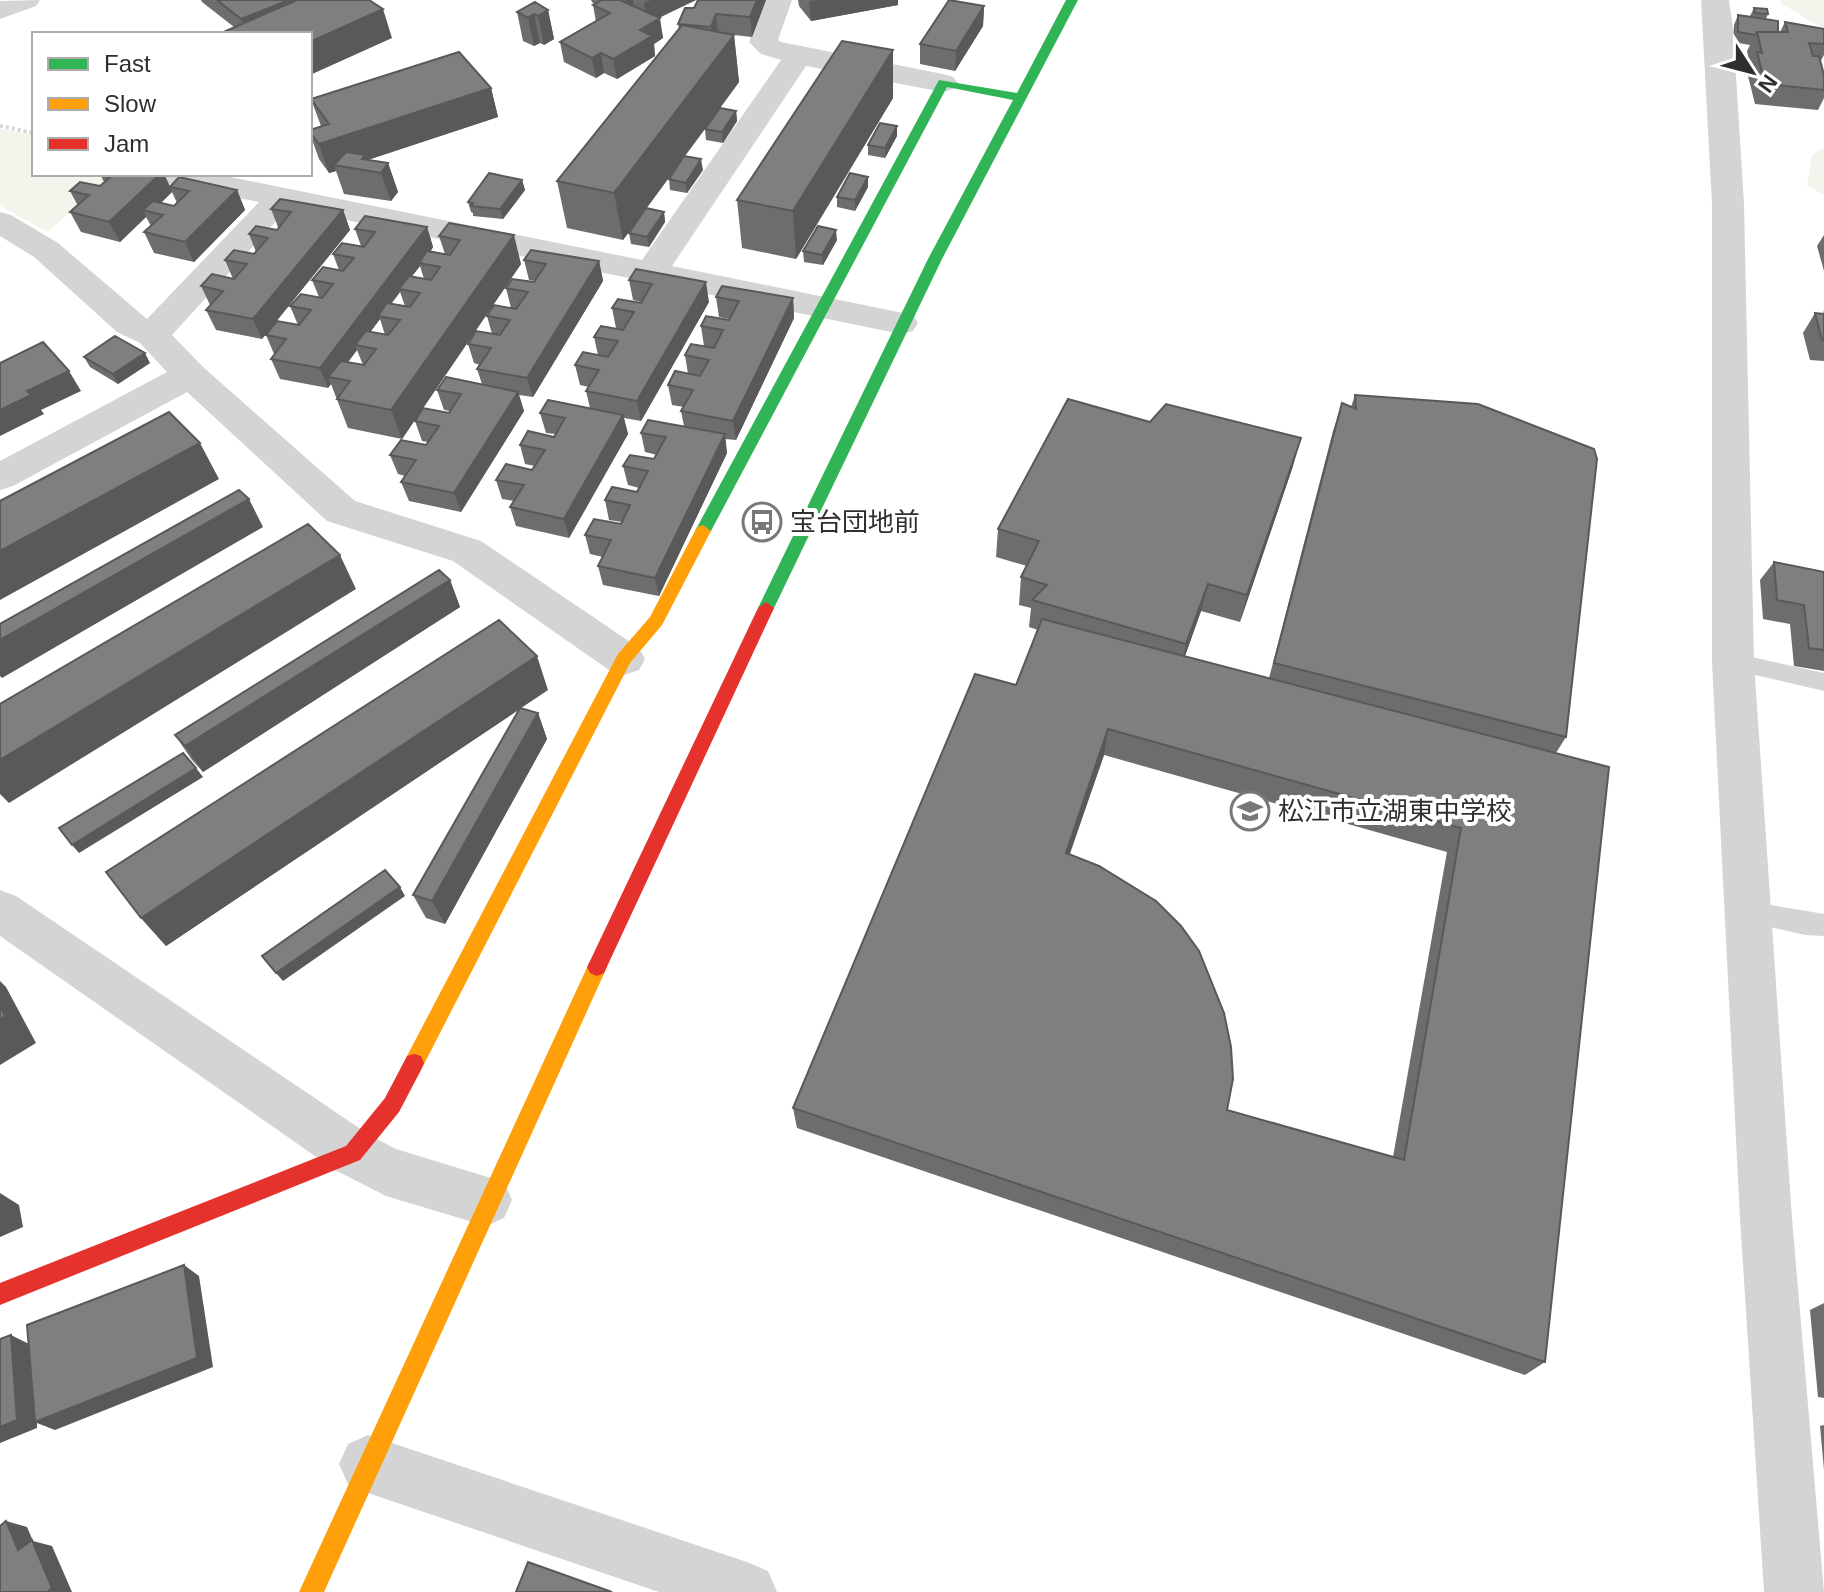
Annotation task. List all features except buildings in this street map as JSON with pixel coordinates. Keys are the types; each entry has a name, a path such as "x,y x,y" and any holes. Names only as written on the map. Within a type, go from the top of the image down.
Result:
{"street":[{"path":"0,11 26,0"},
{"path":"778,0 763,42 771,48 798,56 1017,97"},
{"path":"311,1592 486,1200 901,323 1017,97 1072,0"},
{"path":"1715,0 1728,204 1733,662 1767,1233 1802,1590"},
{"path":"651,272 798,56"},
{"path":"0,1294 353,1153 392,1105 624,659 656,621 821,306 943,83"},
{"path":"178,176 901,323"},
{"path":"152,335 281,197"},
{"path":"0,222 46,250 129,324 152,335 190,375 341,511 467,551 624,659"},
{"path":"0,477 190,375"},
{"path":"0,910 353,1153 386,1171 486,1200"},
{"path":"368,1464 747,1592"}],"lane":[{"path":"1733,662 1824,682"},
{"path":"1748,912 1824,925"}],"path":[{"path":"0,126 32,133"}],"shaded area":[{"path":"1780,0 1824,0 1824,30 1781,3"},
{"path":"0,129 32,135 32,176 110,176 48,232 0,206"},
{"path":"1824,148 1824,195 1807,185 1812,155"}],"traffic: fast":[{"path":"766,608 935,259 1072,0"},
{"path":"703,531 943,83 1017,97"}],"traffic: slow":[{"path":"414,1063 624,659 656,621 703,531"},
{"path":"311,1592 597,967"}],"traffic: jam":[{"path":"597,967 766,608"},
{"path":"0,1294 353,1153 392,1105 414,1063"}],"place":[{"name":"宝台団地前","path":"762,522"},
{"name":"松江市立湖東中学校","path":"1250,811"}]}
